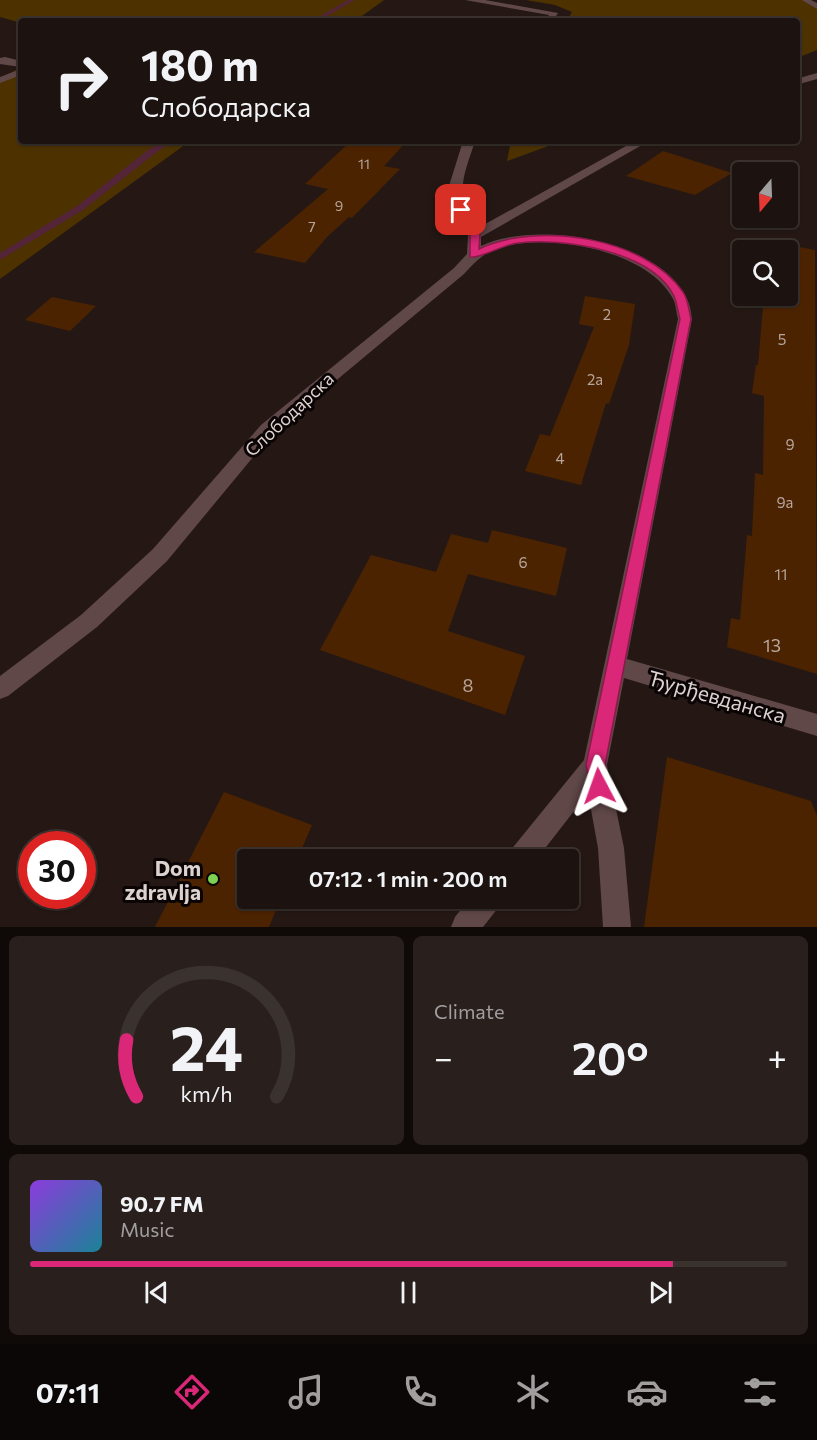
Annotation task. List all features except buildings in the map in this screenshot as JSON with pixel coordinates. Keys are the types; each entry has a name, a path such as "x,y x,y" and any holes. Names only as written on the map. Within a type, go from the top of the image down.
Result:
{"street":[{"path":"469,0 551,17 555,9 552,3"},
{"path":"806,0 817,7"},
{"path":"0,61 18,63"},
{"path":"0,80 18,73"},
{"path":"800,81 817,76"},
{"path":"468,144 455,186 461,210 475,234 474,255 494,245 518,240 555,238 594,243 630,255 659,273 679,294 686,319 595,765 611,848 617,927"},
{"path":"475,234 638,144"},
{"name":"Слободарска","path":"0,688 89,621 160,555 267,429 459,271 474,255"},
{"name":"Ђурђевданска","path":"616,666 817,725"},
{"path":"528,849 595,765"},
{"path":"465,927 479,909"}],"shaded area":[{"path":"0,0 384,0 359,18 18,18 18,22 0,17"},
{"path":"526,0 807,0 817,9 817,50 800,57 800,18 569,18 572,12 555,5"},
{"path":"18,69 18,144 186,144 0,279 0,79"},
{"path":"510,144 554,144 507,161"}],"waterway":[{"path":"320,18 352,0"},
{"path":"0,257 80,208 164,144"}],"place":[{"name":"Dom zdravlja","path":"213,879"}],"route":[{"path":"461,210 475,234 474,255 494,245 518,240 555,238 594,243 630,255 659,273 679,294 686,319 595,765 599,786"}]}
